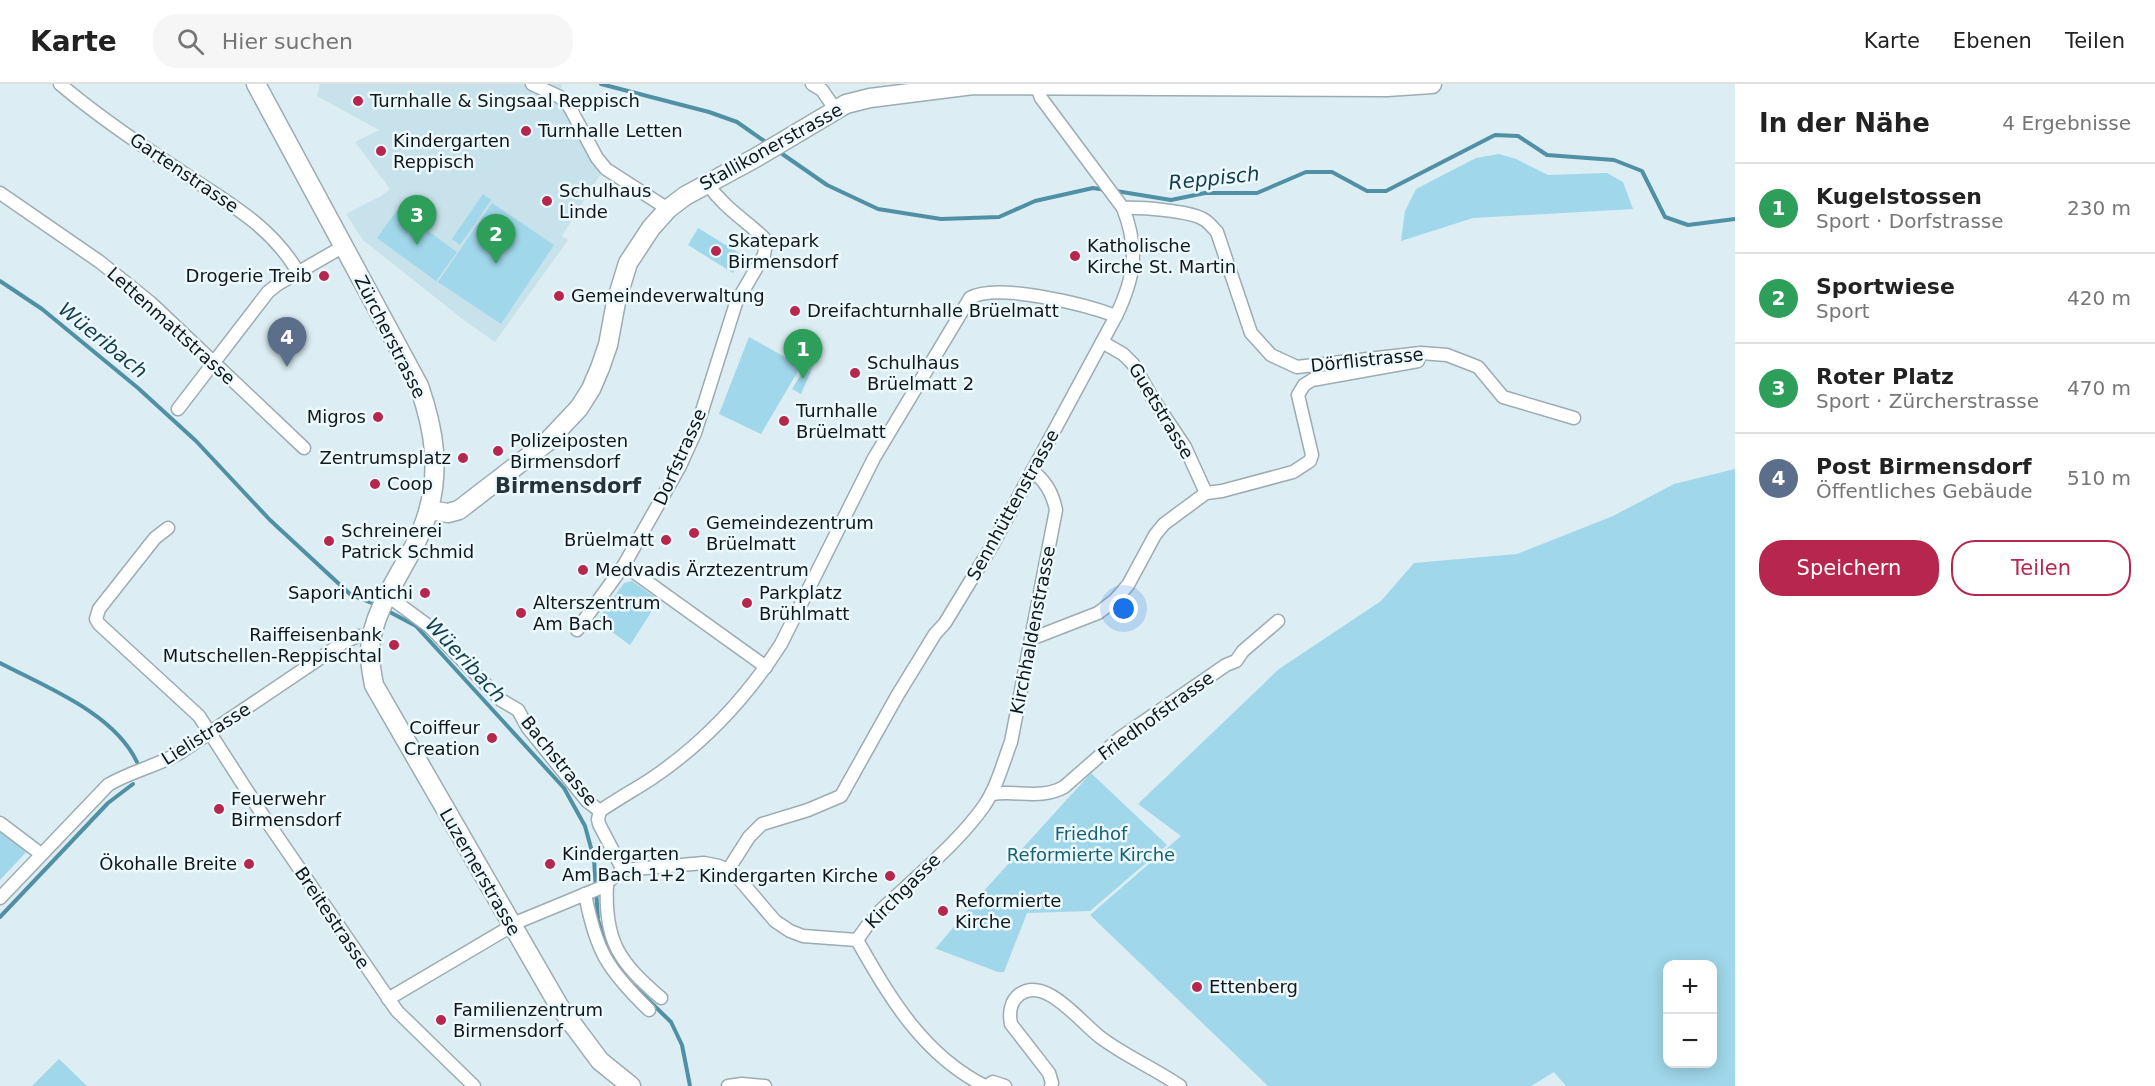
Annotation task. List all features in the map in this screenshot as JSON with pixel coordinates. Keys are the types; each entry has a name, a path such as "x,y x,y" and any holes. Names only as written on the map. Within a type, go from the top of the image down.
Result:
{"street":[{"name":"Gartenstrasse","path":"60,84 90,110 254,220 282,248 298,272"},
{"name":"Zürcherstrasse","path":"256,84 406,361 419,386 428,413 436,458 429,510 371,636"},
{"path":"532,84 560,97 569,106 597,158 606,169 668,209"},
{"path":"812,84 822,90 835,109"},
{"name":"Stallikonerstrasse","path":"429,510 448,513 459,510 546,443 579,408 591,389 608,345 616,302 628,263 651,228 668,209 707,183 757,157 846,104 870,98 954,86 998,84 1387,87 1432,84"},
{"name":"Sennhüttenstrasse","path":"728,870 750,837 762,824 808,810 840,796 897,696 984,560 1116,316 1131,283 1132,236 1119,203 1041,98 1036,85"},
{"name":"Dorfstrasse","path":"577,630 624,566 680,466 695,433 733,311 764,255 764,238 716,196 707,183"},
{"name":"Lettenmattstrasse","path":"0,194 108,268 151,303 304,448"},
{"name":"Dörflistrasse","path":"1119,203 1188,214 1203,219 1211,226 1217,232 1251,333 1271,355 1297,367 1421,353 1447,355 1478,367 1503,397 1574,418"},
{"path":"178,409 266,295 278,284 344,246"},
{"path":"600,812 652,778 700,741 741,700 766,667 785,635 874,458 970,298 976,294 985,293 1026,294 1065,301 1116,316"},
{"name":"Guetstrasse","path":"1102,342 1123,354 1133,364 1185,447 1206,493"},
{"path":"1031,639 1098,613 1115,600 1128,585 1155,535 1164,524 1206,493 1222,491 1293,472 1310,462 1312,454 1298,395 1304,385 1312,380 1418,361"},
{"name":"Kirchhaldenstrasse","path":"992,794 1011,742 1056,510 1048,489 1039,476 1032,471"},
{"name":"Breitestrasse","path":"168,528 155,538 99,609 96,619 199,716 388,999 417,1032 474,1086"},
{"path":"624,566 766,667"},
{"name":"Bachstrasse","path":"383,606 430,627 501,700 518,710 528,728 587,801 600,812 599,824 623,870"},
{"name":"Friedhofstrasse","path":"992,794 1014,792 1043,795 1064,788 1120,738 1226,665 1236,661 1243,651 1278,621"},
{"name":"Lielistrasse","path":"0,898 108,785 170,759 337,646 358,636 371,636"},
{"name":"Luzernerstrasse","path":"371,636 370,664 374,685 380,698 512,926 573,1027 600,1061 632,1086"},
{"name":"Kirchgasse","path":"728,870 740,880 775,921 790,932 811,937 857,940 872,918 958,837 992,794"},
{"path":"0,823 41,854"},
{"path":"388,999 512,926 596,889 623,870 704,863 728,870"},
{"path":"596,889 606,905 608,929 617,949 638,978 661,998"},
{"path":"596,889 590,922 606,962 620,982 649,1010"},
{"path":"857,940 887,993 908,1023 934,1049 967,1077 986,1086 993,1082 1005,1086"},
{"path":"1051,1086 1049,1073 1011,1024 1012,1003 1018,995 1026,991 1038,990 1052,996 1100,1037 1180,1086"},
{"path":"728,1086 742,1084 765,1086"}],"shaded area":[{"path":"320,84 562,84 558,100 566,109 603,170 562,236 568,240 495,342 363,240 346,214 390,189 355,142 379,130 317,96"}],"green space":[{"path":"1499,154 1516,159 1548,175 1607,173 1623,182 1633,209 1473,218 1401,241 1405,211 1416,189 1476,158"},
{"path":"483,194 491,200 460,245 452,239"},
{"path":"492,203 554,245 501,324 438,282"},
{"path":"398,209 457,252 436,281 377,238"},
{"name":"Skatepark Birmensdorf","path":"698,228 744,256 733,273 688,245"},
{"path":"749,337 801,366 761,434 719,414"},
{"path":"809,362 814,364 801,394 792,389"},
{"path":"1735,469 1735,1086 1566,1086 1554,1072 1531,1086 1268,1086 1090,915 1181,836 1138,804 1279,669 1381,601 1414,563 1517,554 1613,516 1674,484"},
{"path":"632,581 659,600 630,645 597,621 624,583"},
{"name":"Friedhof Reformierte Kirche","path":"1091,773 1167,845 1090,911 1027,913 1004,972 998,972 934,948 936,948 981,894"},
{"path":"0,827 30,848 0,880"},
{"path":"59,1059 87,1086 32,1086"}],"waterway":[{"name":"Reppisch","path":"601,84 709,112 737,122 767,143"},
{"name":"Reppisch","path":"1116,191 1171,200 1205,193 1257,193 1306,172 1332,172 1367,191 1386,191 1495,135 1518,136 1547,155 1614,160 1642,171 1665,217 1688,225 1735,219"},
{"name":"Reppisch","path":"778,151 827,185 878,209 941,219 999,217 1035,201 1093,188 1106,190"},
{"name":"Wüeribach","path":"0,281 42,309 138,388 196,441 270,520 351,595 377,605"},
{"name":"Wüeribach","path":"386,610 416,626 564,788 585,826 594,859 598,920 607,948"},
{"path":"0,663 96,715 126,745 137,762"},
{"path":"0,917 108,803 133,784"},
{"name":"Wüeribach","path":"610,955 625,976"},
{"name":"Wüeribach","path":"634,986 671,1022 682,1045 690,1086"}],"place":[{"name":"Turnhalle & Singsaal Reppisch","path":"358,101"},
{"name":"Turnhalle Letten","path":"526,131"},
{"name":"Kindergarten Reppisch","path":"381,151"},
{"name":"Schulhaus Linde","path":"547,201"},
{"name":"Roter Platz","path":"417,245"},
{"name":"Skatepark Birmensdorf","path":"716,251"},
{"name":"Katholische Kirche St. Martin","path":"1075,256"},
{"name":"Sportwiese","path":"496,264"},
{"name":"Drogerie Treib","path":"324,276"},
{"name":"Gemeindeverwaltung","path":"559,296"},
{"name":"Dreifachturnhalle Brüelmatt","path":"795,311"},
{"name":"Post Birmensdorf","path":"287,367"},
{"name":"Schulhaus Brüelmatt 2","path":"855,373"},
{"name":"Kugelstossen","path":"803,379"},
{"name":"Migros","path":"378,417"},
{"name":"Turnhalle Brüelmatt","path":"784,421"},
{"name":"Polizeiposten Birmensdorf","path":"498,451"},
{"name":"Zentrumsplatz","path":"463,458"},
{"name":"Coop","path":"375,484"},
{"name":"Gemeindezentrum Brüelmatt","path":"694,533"},
{"name":"Brüelmatt","path":"666,540"},
{"name":"Schreinerei Patrick Schmid","path":"329,541"},
{"name":"Medvadis Ärztezentrum","path":"583,570"},
{"name":"Sapori Antichi","path":"425,593"},
{"name":"Parkplatz Brühlmatt","path":"747,603"},
{"name":"Alterszentrum Am Bach","path":"521,613"},
{"name":"Raiffeisenbank Mutschellen-Reppischtal","path":"394,645"},
{"name":"Coiffeur Creation","path":"492,738"},
{"name":"Feuerwehr Birmensdorf","path":"219,809"},
{"name":"Ökohalle Breite","path":"249,864"},
{"name":"Kindergarten Am Bach 1+2","path":"550,864"},
{"name":"Kindergarten Kirche","path":"890,876"},
{"name":"Reformierte Kirche","path":"943,911"},
{"name":"Ettenberg","path":"1197,987"},
{"name":"Familienzentrum Birmensdorf","path":"441,1020"}],"district":[{"name":"Birmensdorf","path":"568,486"}]}
